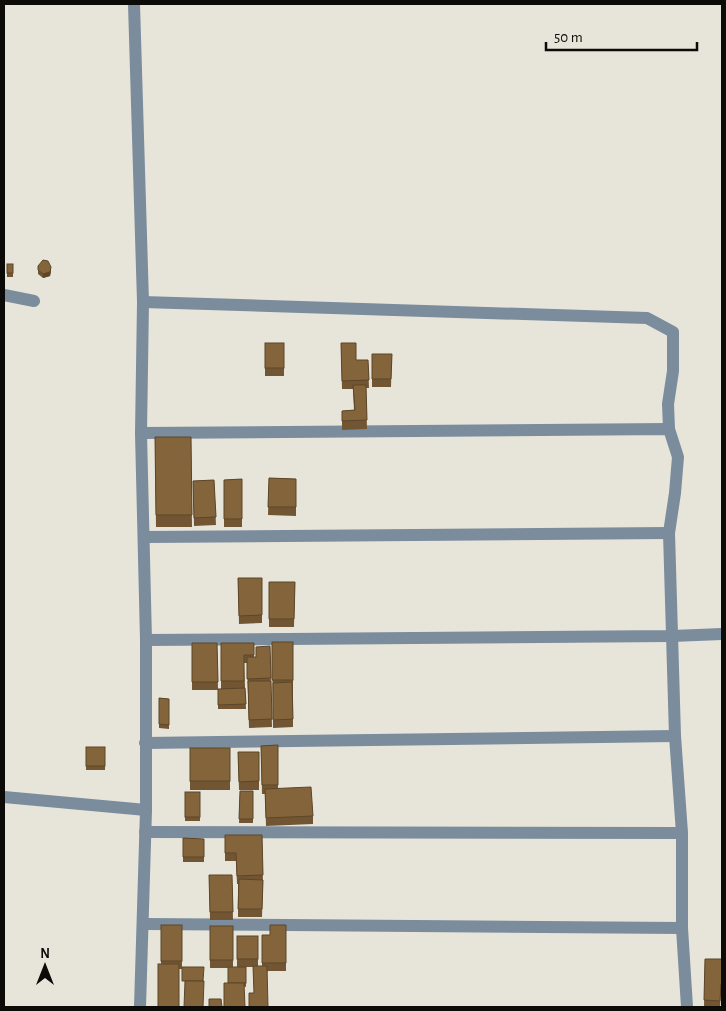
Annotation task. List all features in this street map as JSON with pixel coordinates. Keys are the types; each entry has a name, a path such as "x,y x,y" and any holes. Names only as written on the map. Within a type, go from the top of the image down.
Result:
{"street":[{"path":"134,4 143,302 141,433 146,640 146,810 140,1007"},
{"path":"4,295 34,301"},
{"path":"143,302 647,318 673,332 673,371 668,404 668,429 678,457 675,494 668,533 675,736 682,833 682,928 687,1007"},
{"path":"141,433 668,429"},
{"path":"145,537 668,533"},
{"path":"146,640 722,634"},
{"path":"145,743 675,736"},
{"path":"4,796 146,810"},
{"path":"145,832 682,833"},
{"path":"144,924 682,928"}],"building":[{"path":"43,260 48,261 51,267 50,272 43,274 38,270 38,266"},
{"path":"7,264 13,264 13,273 7,273"},
{"path":"265,343 284,343 284,368 265,368"},
{"path":"341,343 356,343 356,360 368,360 369,380 342,381"},
{"path":"372,354 392,354 391,379 372,379"},
{"path":"353,385 366,385 367,420 342,421 342,411 355,410"},
{"path":"155,437 191,437 192,515 156,515"},
{"path":"269,478 296,479 296,507 268,507"},
{"path":"242,479 242,519 224,519 224,480"},
{"path":"214,480 216,517 194,518 193,481"},
{"path":"238,578 262,578 262,615 239,616"},
{"path":"269,582 295,582 294,619 269,619"},
{"path":"272,642 293,642 293,680 272,680"},
{"path":"192,643 217,643 218,682 192,682"},
{"path":"221,643 254,643 254,655 244,655 244,681 221,681"},
{"path":"270,646 271,678 247,679 247,657 256,657 256,647"},
{"path":"248,681 271,681 272,719 249,720"},
{"path":"292,682 293,719 273,720 273,683"},
{"path":"245,688 246,704 218,705 218,689"},
{"path":"159,698 169,699 169,725 159,724"},
{"path":"278,745 278,785 262,785 261,746"},
{"path":"86,747 105,747 105,766 86,766"},
{"path":"190,748 230,748 230,781 190,781"},
{"path":"238,752 259,752 259,781 239,782"},
{"path":"311,787 313,816 266,818 265,789"},
{"path":"240,791 253,791 253,819 239,819"},
{"path":"185,792 200,792 200,817 185,817"},
{"path":"225,835 262,835 263,875 237,876 236,853 225,853"},
{"path":"183,838 204,839 204,857 183,857"},
{"path":"209,875 232,875 233,912 210,912"},
{"path":"239,879 263,880 262,909 238,909"},
{"path":"161,925 182,925 182,961 161,961"},
{"path":"270,925 286,925 286,963 262,963 262,935 270,935"},
{"path":"210,926 233,926 233,960 210,960"},
{"path":"237,936 258,936 258,959 237,959"},
{"path":"705,959 722,959 720,1001 704,1000"},
{"path":"158,964 179,964 179,1007 158,1007"},
{"path":"253,966 267,966 268,1007 249,1007 249,993 254,993"},
{"path":"182,967 204,967 203,981 182,981"},
{"path":"228,967 246,967 246,983 228,983"},
{"path":"185,981 204,981 203,1007 184,1007"},
{"path":"224,983 244,983 245,1007 224,1007"},
{"path":"209,999 221,999 222,1007 209,1007"}]}
